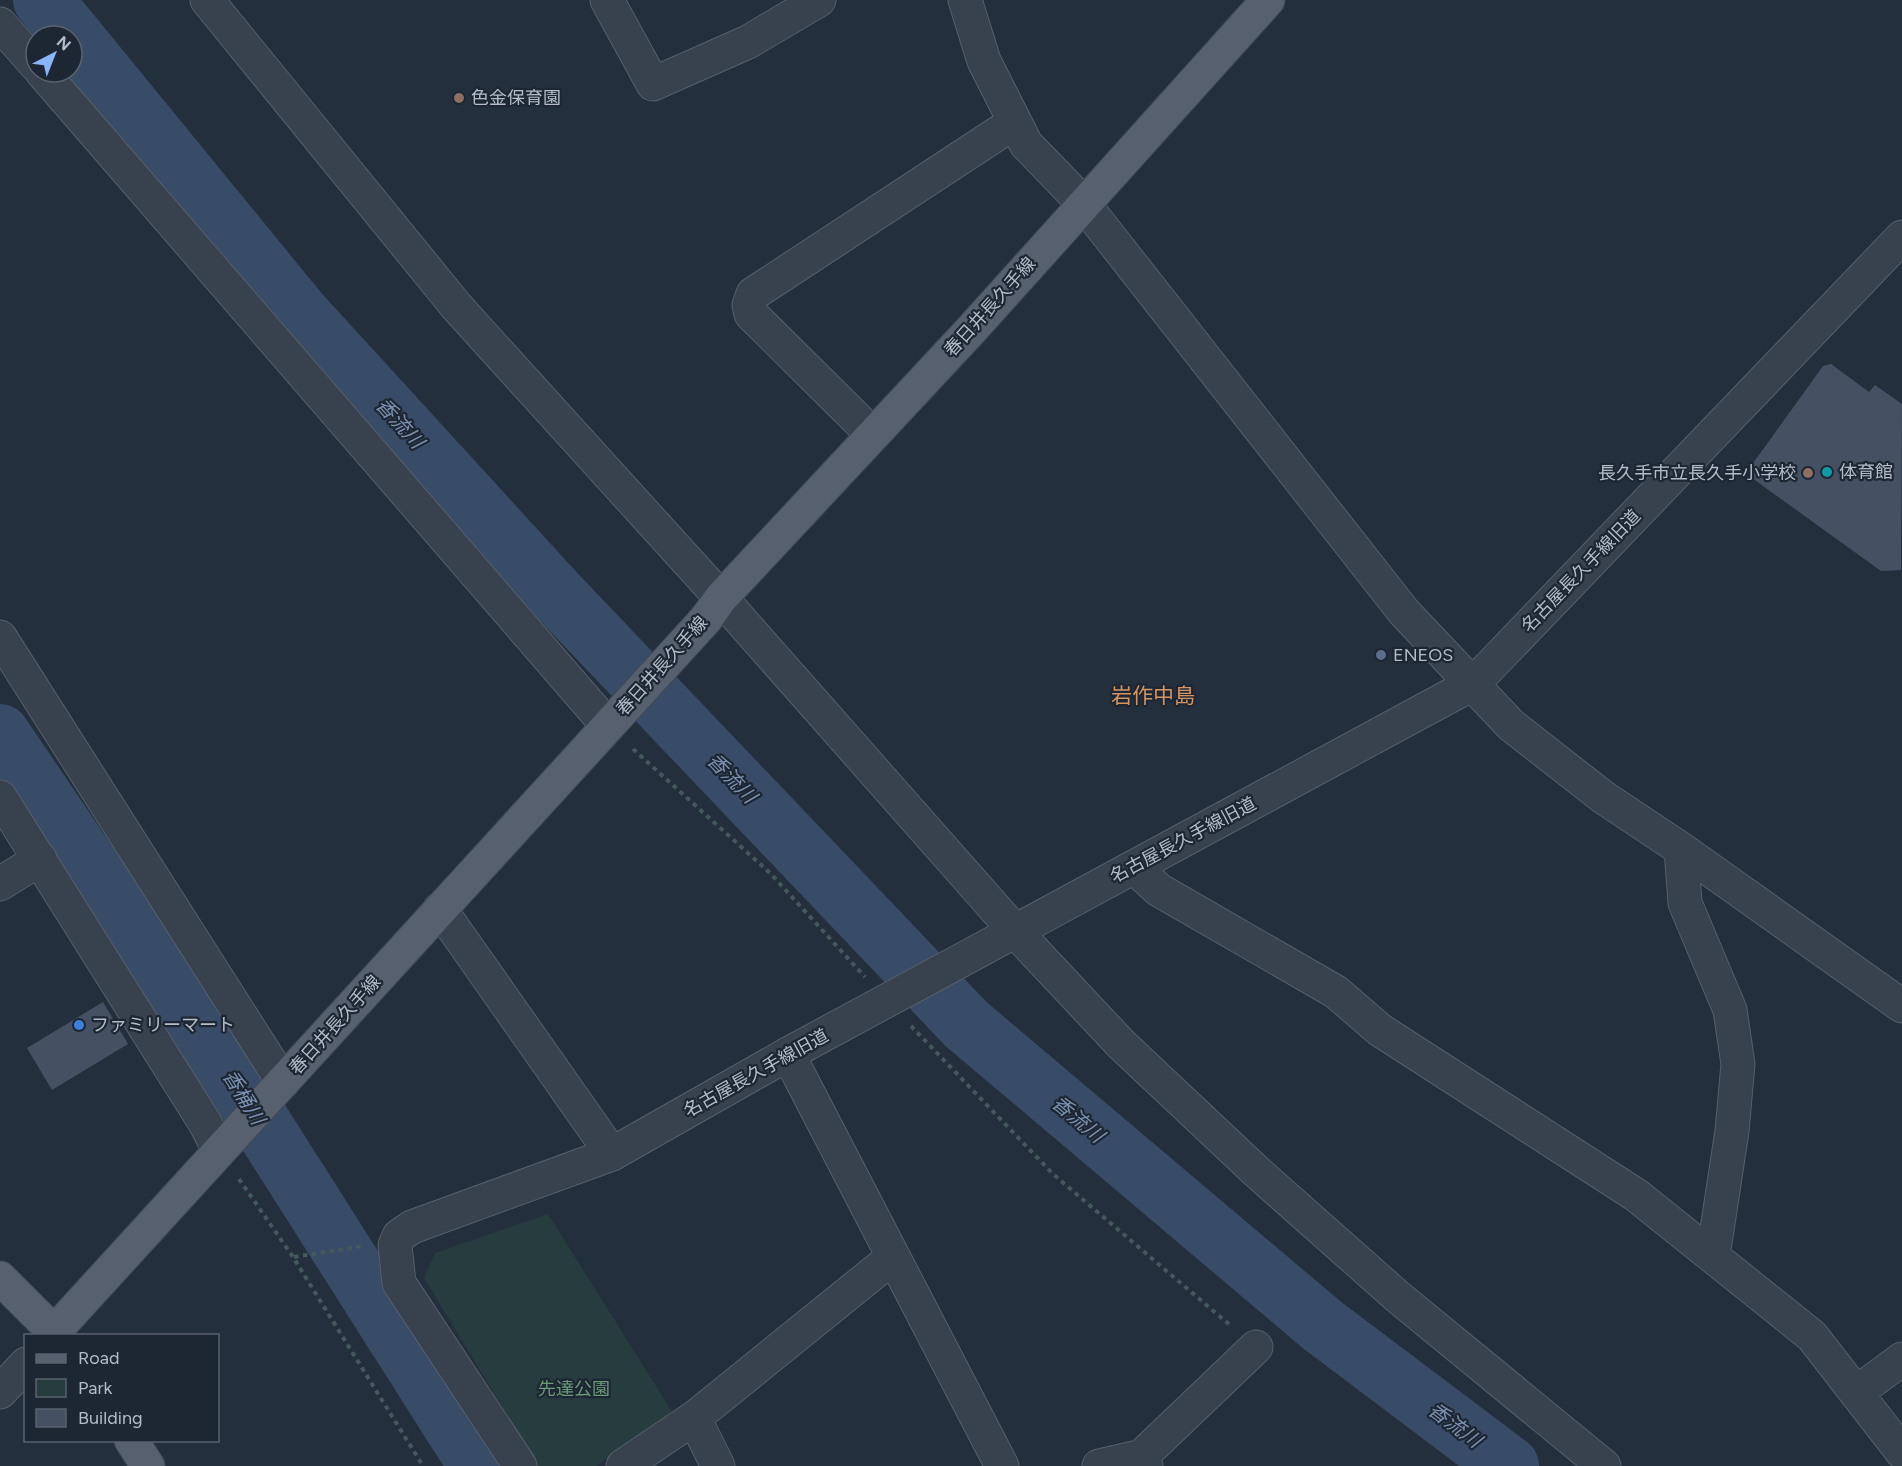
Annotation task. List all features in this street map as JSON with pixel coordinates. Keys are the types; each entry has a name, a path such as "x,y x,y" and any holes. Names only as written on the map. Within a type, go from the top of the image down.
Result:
{"main road":[{"name":"春日井長久手線","path":"55,1334 219,1150 1268,0"},
{"path":"0,1278 55,1334"},
{"path":"132,1442 148,1466"}],"street":[{"path":"207,0 457,307 713,608 1010,934 1121,1044 1257,1172 1398,1297 1604,1466"},
{"path":"607,0 653,84 747,42 819,0"},
{"path":"965,0 984,61 1026,144 1083,203 1404,612 1474,683 1511,726 1603,797 1681,849 1902,1006"},
{"path":"0,24 24,51"},
{"path":"53,84 615,718"},
{"path":"873,435 752,314 749,305 753,294 1015,122"},
{"name":"名古屋長久手線旧道","path":"520,1466 399,1283 395,1245 399,1236 412,1227 612,1154 788,1054 1474,683 1902,237"},
{"path":"0,637 283,1082"},
{"path":"0,796 205,1123 219,1150"},
{"path":"1681,849 1685,903 1730,1010 1738,1064 1732,1131 1713,1256"},
{"path":"0,884 40,859"},
{"path":"1134,867 1159,890 1336,992 1380,1030 1636,1196 1812,1336 1902,1452"},
{"path":"440,909 612,1154"},
{"path":"788,1054 1002,1466"},
{"path":"624,1466 694,1418 892,1258"},
{"path":"1099,1466 1144,1461 1256,1347"},
{"path":"1856,1393 1902,1359"},
{"path":"0,1392 24,1366"},
{"path":"694,1418 718,1466"}],"path":[{"path":"615,718 896,996 1053,1174 1256,1347"},
{"path":"219,1150 294,1257 423,1466"},
{"path":"294,1257 364,1245"}],"green space":[{"name":"先達公園","path":"548,1214 673,1413 596,1466 538,1466 424,1278 435,1253"}],"building":[{"name":"体育館","path":"1831,364 1869,392 1875,385 1902,404 1901,570 1881,571 1752,478 1751,466 1823,366"},
{"path":"103,1002 128,1044 52,1090 27,1048"}],"waterway":[{"name":"香流川","path":"43,0 299,313 555,593 966,1024 1322,1325 1509,1466"},
{"name":"香桶川","path":"0,734 221,1060 479,1466"}],"place":[{"name":"色金保育園","path":"459,98"},
{"name":"体育館","path":"1827,472"},
{"name":"長久手市立長久手小学校","path":"1808,473"},
{"name":"ENEOS","path":"1381,655"},
{"name":"ファミリーマート","path":"79,1025"}],"district":[{"name":"岩作中島","path":"1153,696"}]}
